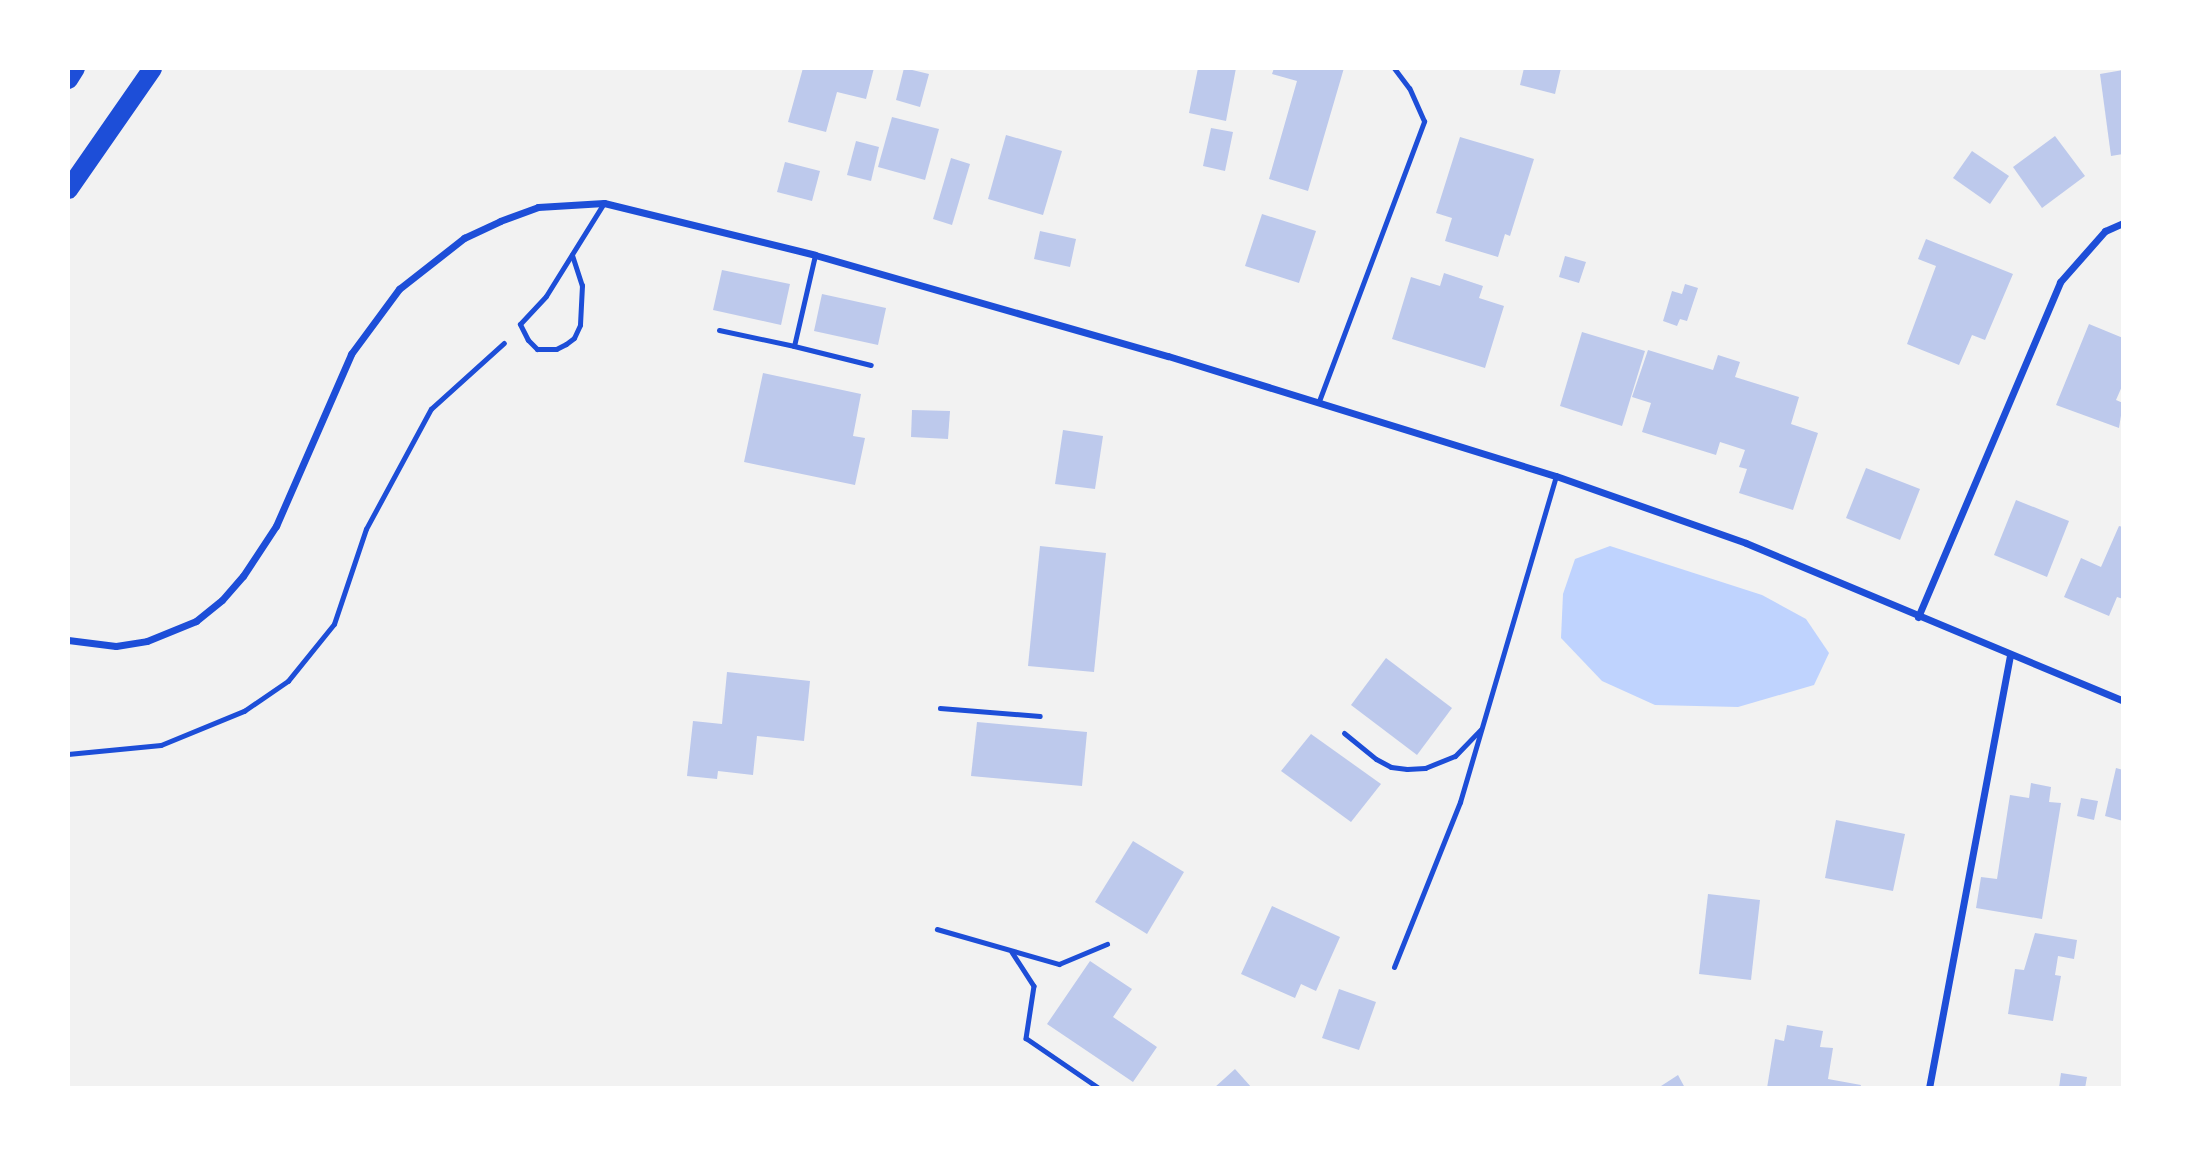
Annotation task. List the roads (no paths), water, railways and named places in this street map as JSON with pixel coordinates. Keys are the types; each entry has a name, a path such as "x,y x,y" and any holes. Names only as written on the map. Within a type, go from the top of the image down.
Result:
{"highway":[{"path":"68,79 75,68"},
{"path":"68,189 152,68"}],"street":[{"path":"68,640 116,646 147,641 197,621 222,600 243,576 276,526 351,354 399,289 464,238 500,221 538,207 604,203 816,255 1319,401 1556,476 1746,543 2123,701"},
{"path":"1918,617 2060,282 2105,231 2123,223"},
{"path":"1929,1088 2010,655"}],"lane":[{"path":"1319,401 1424,121 1409,88 1394,68"},
{"path":"572,255 579,269 582,292 580,325 574,338 556,349 537,349 528,340 520,324 546,296 604,203"},
{"path":"794,346 816,255"},
{"path":"719,330 871,365"},
{"path":"1394,967 1460,802 1556,476"},
{"path":"1344,733 1376,759 1391,767 1407,769 1425,768 1455,756 1483,727"}],"water":[{"path":"1610,546 1762,595 1806,619 1829,653 1814,685 1738,707 1655,705 1602,681 1561,638 1563,594 1575,559"}]}
